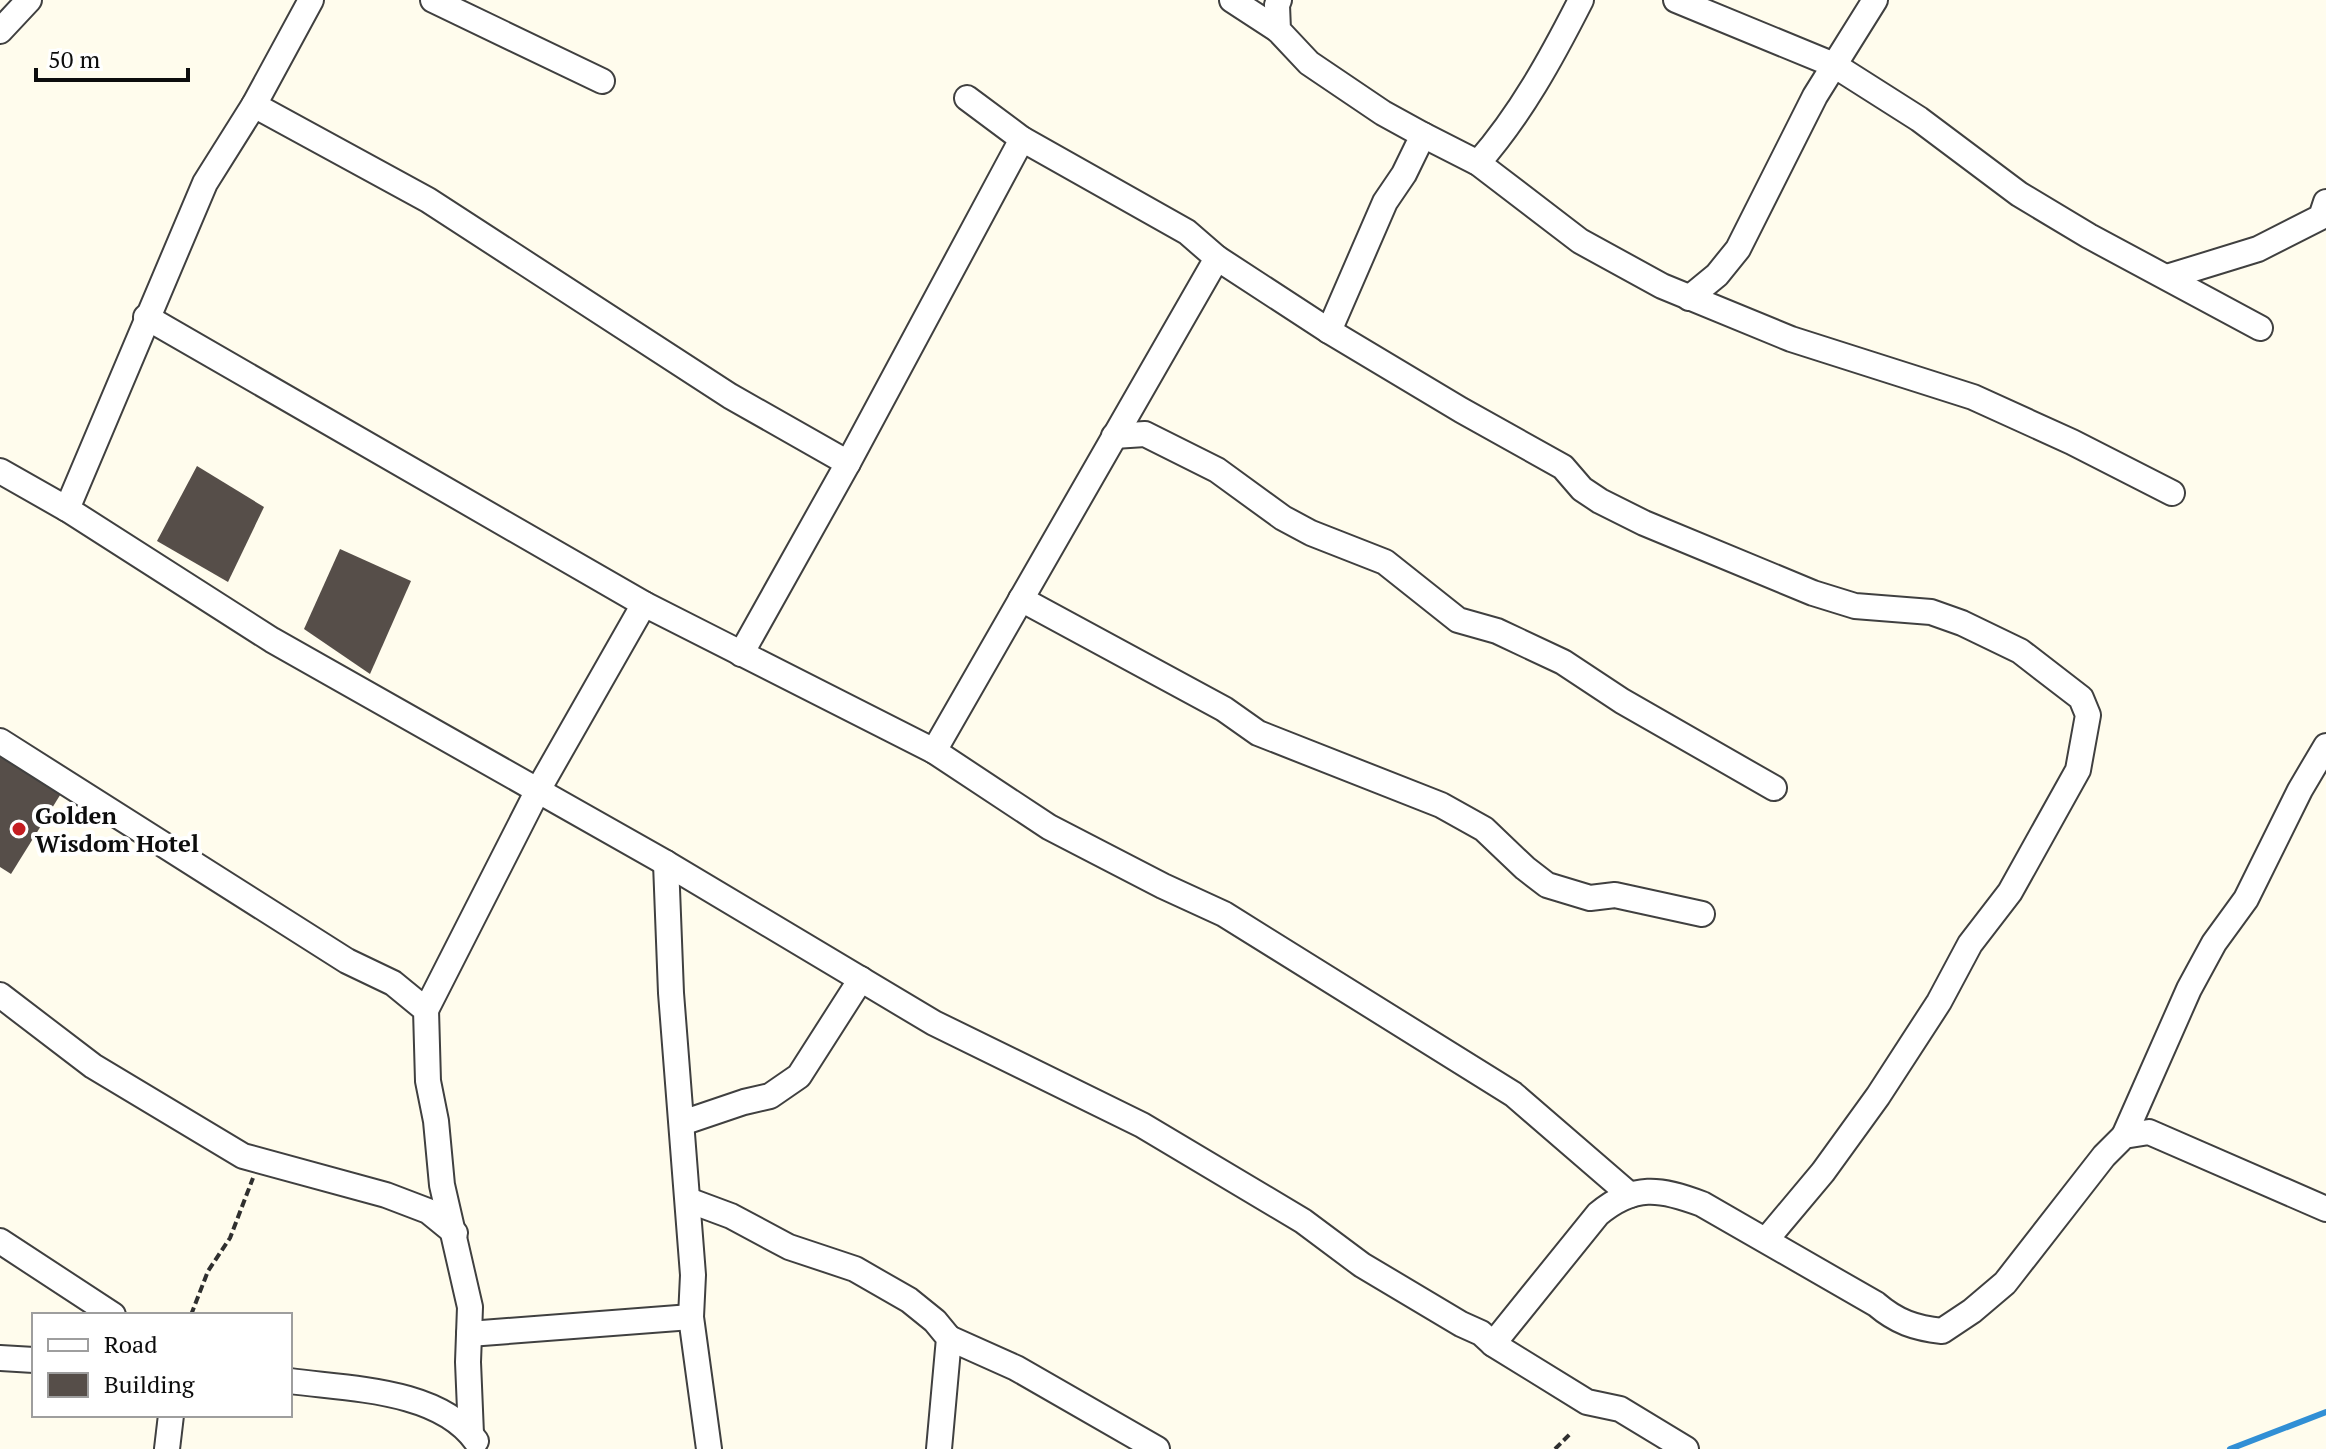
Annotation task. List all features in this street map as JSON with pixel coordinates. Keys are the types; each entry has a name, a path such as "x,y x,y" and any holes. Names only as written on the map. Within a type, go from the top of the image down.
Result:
{"street":[{"path":"0,31 29,0"},
{"path":"67,509 205,183 254,105 311,0"},
{"path":"433,0 602,81"},
{"path":"1232,0 1278,30 1309,63 1383,113 1478,163 1580,241 1689,298 1791,339 1973,397 2072,442 2172,493"},
{"path":"1278,30 1279,0"},
{"path":"1478,163 1504,131 1554,55 1581,0"},
{"path":"1676,0 1834,65 1919,119 2019,194 2089,236 2260,328"},
{"path":"1689,298 1717,275 1738,249 1815,96 1875,0"},
{"path":"967,98 1022,139 1187,232 1217,258 1329,331 1563,467 1582,489 1644,523 1813,593 1855,606 1931,612 1962,623 2020,651 2081,698 2088,715 2078,770 2010,892 1970,944 1939,1002 1878,1096 1823,1172 1766,1240"},
{"path":"254,105 428,200 730,396 848,463"},
{"path":"1329,331 1385,202 1404,174 1423,135"},
{"path":"741,654 848,463 1022,139"},
{"path":"2167,277 2258,249 2324,212"},
{"path":"934,751 1217,258"},
{"path":"146,317 644,604 934,751 1049,827 1224,914 1513,1094 1630,1195"},
{"path":"1114,436 1145,434 1205,464 1259,498 1283,518 1311,533 1385,562 1458,620 1497,631 1563,662 1622,701 1774,788"},
{"path":"0,471 67,509 272,640 666,863 934,1023 1142,1125 1303,1221 1362,1265 1481,1333 1493,1344 1587,1402 1620,1409 1686,1449"},
{"path":"1021,599 1224,709 1258,733 1441,805 1484,829 1547,885 1590,898 1615,895 1702,914"},
{"path":"475,1442 470,1307 442,1185 436,1121 428,1081 426,1010 538,790 644,604"},
{"path":"0,741 347,961 393,983 426,1010"},
{"path":"1493,1344 1598,1214 1617,1198 1642,1192 1675,1194 1702,1204 1876,1304 1894,1319 1916,1328 1942,1331 1972,1311 2005,1283 2104,1156 2124,1136 2189,989 2214,943 2246,899 2300,790 2326,746"},
{"path":"666,863 671,993 693,1275 691,1317 709,1449"},
{"path":"682,1123 770,1096 799,1076 861,979"},
{"path":"0,995 93,1066 243,1156 386,1195 428,1211 455,1233"},
{"path":"2124,1136 2149,1132 2326,1209"},
{"path":"688,1200 731,1216 789,1247 855,1269 909,1300 935,1321 949,1338 1016,1368 1157,1449"},
{"path":"0,1241 110,1313"},
{"path":"469,1334 691,1317"},
{"path":"939,1449 949,1338"},
{"path":"0,1358 32,1360"},
{"path":"292,1381 391,1393 448,1415 475,1442"},
{"path":"167,1449 171,1417"}],"path":[{"path":"192,1313 208,1271 230,1238 259,1161"},
{"path":"1555,1449 1572,1432"}],"building":[{"path":"197,466 264,507 228,582 157,541"},
{"path":"340,549 411,581 370,674 304,629"},
{"name":"Golden Wisdom Hotel","path":"0,754 62,792 11,874 0,867"}],"waterway":[{"path":"2230,1449 2326,1412"}],"place":[{"name":"Golden Wisdom Hotel","path":"19,829"}]}
